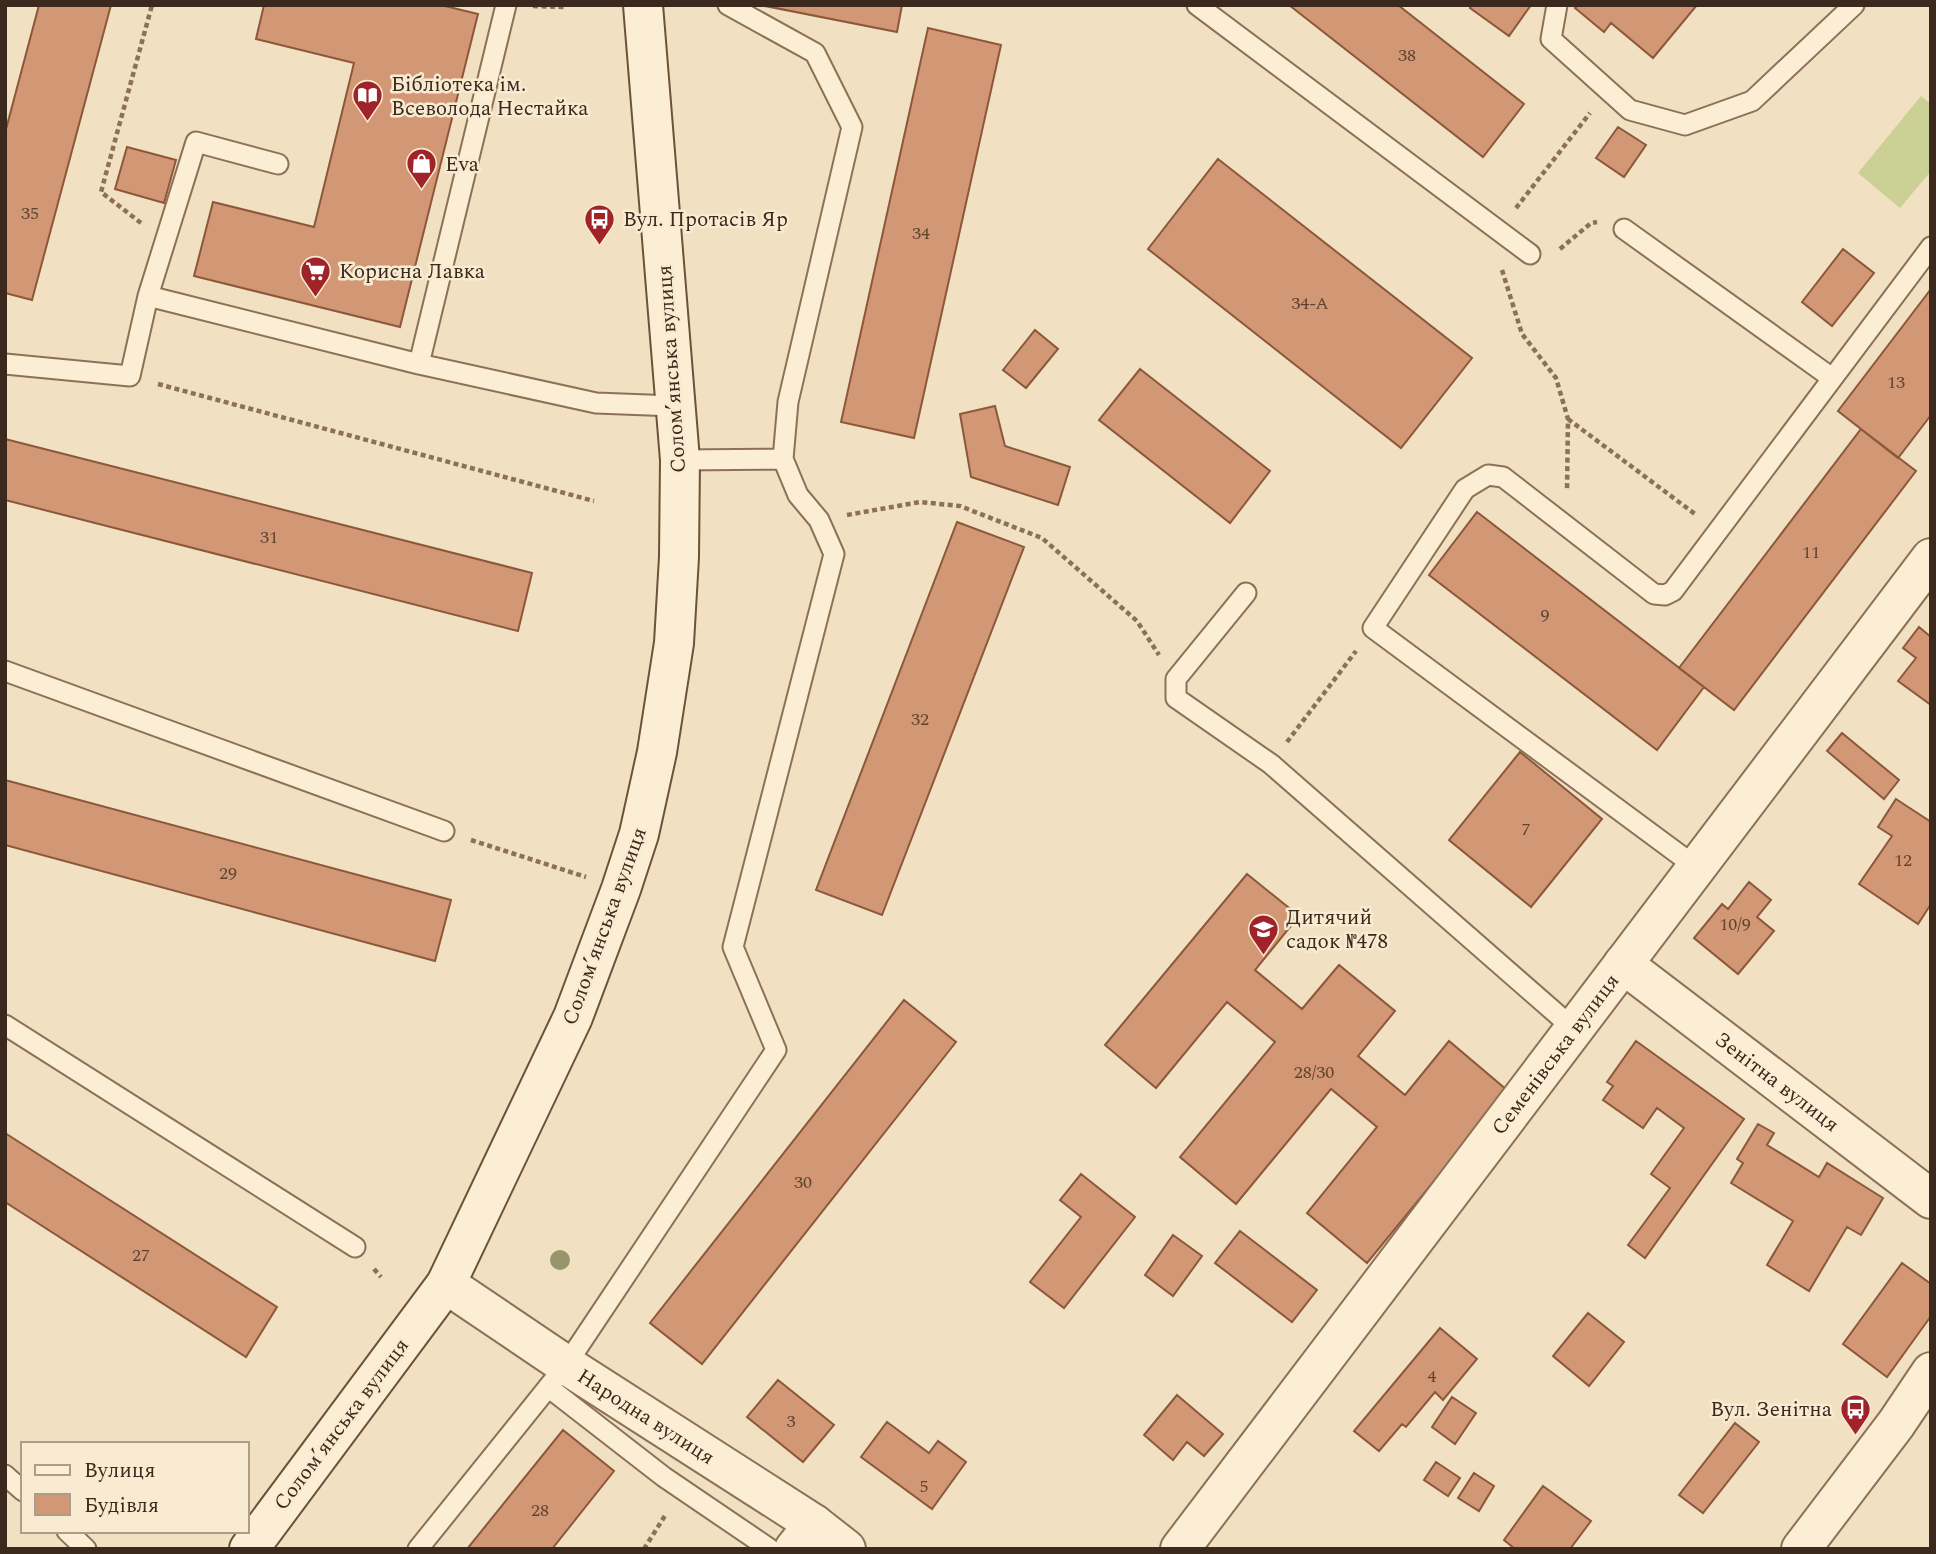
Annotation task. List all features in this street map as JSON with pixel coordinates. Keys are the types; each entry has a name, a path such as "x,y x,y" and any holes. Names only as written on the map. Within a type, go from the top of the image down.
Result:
{"street":[{"name":"Соломʼянська вулиця","path":"249,1549 446,1284 573,1017 639,834 657,752 674,643 679,557 680,460 643,5"},
{"name":"Семенівська вулиця","path":"1180,1549 1931,558"},
{"name":"Зенітна вулиця","path":"1623,964 1931,1199"},
{"name":"Народна вулиця","path":"446,1284 557,1376 804,1536 846,1549"},
{"path":"1801,1549 1896,1424 1931,1372"}],"lane":[{"path":"419,364 506,5"},
{"path":"418,1549 557,1376 776,1050 733,947 834,554 819,520 798,495 783,459 788,402 852,127 815,52 728,5"},
{"path":"1197,5 1530,254"},
{"path":"1557,5 1550,39 1630,110 1685,125 1752,101 1854,5"},
{"path":"5,363 130,376 148,296 196,142 278,164"},
{"path":"1624,229 1832,378"},
{"path":"1696,867 1373,628 1465,489 1488,475 1503,477 1654,594 1665,595 1673,591 1931,247"},
{"path":"148,296 419,364 596,403 674,406"},
{"path":"680,460 783,459"},
{"path":"1246,593 1175,679 1176,698 1271,764 1574,1029"},
{"path":"5,671 444,831"},
{"path":"5,1025 355,1247"},
{"path":"557,1376 682,1489 770,1549"},
{"path":"5,1475 21,1489"},
{"path":"69,1533 86,1549"}],"path":[{"path":"152,5 101,192 165,242"},
{"path":"522,5 566,5"},
{"path":"1566,526 1568,418 1556,378 1522,334 1500,264 1499,231 1607,89"},
{"path":"1530,254 1549,257 1591,223 1606,221 1624,229"},
{"path":"130,376 594,501"},
{"path":"1568,418 1718,531"},
{"path":"819,520 920,502 960,506 1042,538 1137,621 1175,679"},
{"path":"1271,764 1373,628"},
{"path":"444,831 621,889"},
{"path":"644,1549 682,1489"}],"green space":[{"path":"1921,96 1931,104 1931,171 1900,208 1858,173"}],"building":[{"path":"39,5 111,5 32,300 5,293 5,133"},
{"path":"264,5 441,5 478,14 400,327 194,276 213,202 314,227 354,63 256,39"},
{"path":"760,5 902,5 897,32"},
{"path":"1289,5 1398,5 1524,104 1483,157"},
{"path":"1472,5 1531,5 1509,36 1470,8"},
{"path":"1578,5 1697,5 1653,58 1611,23 1604,32 1575,8"},
{"path":"928,28 1001,45 914,438 841,422"},
{"path":"1618,127 1646,145 1624,177 1596,158"},
{"path":"127,147 176,160 164,203 115,189"},
{"path":"1218,159 1472,358 1401,448 1148,249"},
{"path":"1843,249 1874,273 1832,326 1802,302"},
{"path":"1931,289 1931,415 1898,458 1838,411"},
{"path":"1035,330 1058,349 1026,388 1003,370"},
{"path":"1140,369 1270,471 1230,523 1099,420"},
{"path":"995,406 1005,446 1070,467 1058,505 971,477 960,414"},
{"path":"1861,429 1916,471 1734,710 1679,668"},
{"path":"5,439 532,573 518,631 5,500"},
{"path":"1477,512 1704,687 1657,750 1429,575"},
{"path":"957,522 1024,547 882,915 816,890"},
{"path":"1919,627 1931,637 1931,705 1898,681 1916,658 1903,648"},
{"path":"1842,733 1899,780 1884,799 1827,751"},
{"path":"1520,752 1602,819 1531,907 1449,840"},
{"path":"5,780 451,900 435,961 5,845"},
{"path":"1896,799 1931,822 1931,904 1918,924 1859,884 1892,836 1878,827"},
{"path":"1247,874 1299,916 1255,970 1302,1009 1339,965 1395,1011 1358,1056 1405,1095 1449,1041 1508,1091 1367,1263 1307,1213 1377,1127 1331,1089 1236,1204 1180,1157 1275,1042 1227,1002 1156,1088 1105,1045"},
{"path":"1749,882 1771,900 1757,917 1774,931 1738,974 1694,938 1722,904 1728,909"},
{"path":"904,1000 956,1042 702,1364 650,1323"},
{"path":"1636,1041 1744,1119 1645,1258 1628,1245 1670,1188 1651,1174 1684,1128 1657,1108 1643,1128 1603,1100 1613,1086 1607,1082"},
{"path":"1758,1124 1774,1133 1767,1145 1819,1177 1827,1163 1883,1198 1861,1235 1847,1227 1809,1291 1767,1265 1793,1221 1731,1183 1743,1163 1737,1159"},
{"path":"5,1133 277,1307 246,1357 5,1202"},
{"path":"1081,1174 1135,1217 1064,1308 1030,1282 1081,1217 1060,1200"},
{"path":"1240,1231 1317,1290 1292,1322 1215,1263"},
{"path":"1173,1235 1202,1256 1173,1296 1145,1275"},
{"path":"1902,1263 1931,1284 1931,1316 1887,1377 1843,1344"},
{"path":"1588,1313 1624,1342 1589,1386 1553,1356"},
{"path":"1440,1328 1477,1359 1443,1400 1435,1392 1406,1427 1402,1424 1379,1451 1354,1431"},
{"path":"778,1380 834,1425 803,1462 747,1417"},
{"path":"1177,1395 1223,1434 1204,1456 1187,1442 1173,1460 1144,1435"},
{"path":"1452,1397 1476,1413 1455,1444 1432,1427"},
{"path":"887,1422 929,1453 938,1441 966,1462 932,1509 861,1457"},
{"path":"1735,1423 1759,1442 1703,1513 1679,1495"},
{"path":"563,1430 614,1471 552,1549 467,1549"},
{"path":"1436,1462 1460,1478 1448,1496 1424,1480"},
{"path":"1474,1473 1494,1486 1479,1511 1458,1498"},
{"path":"1543,1486 1591,1521 1570,1549 1515,1549 1504,1540"}],"place":[{"name":"Бібліотека ім. Всеволода Нестайка","path":"368,123"},
{"name":"Eva","path":"422,191"},
{"name":"Вул. Протасів Яр","path":"600,246"},
{"name":"Корисна Лавка","path":"316,298"},
{"name":"Дитячий садок №478","path":"1263,956"},
{"name":"Вул. Зенітна","path":"1855,1436"}]}
